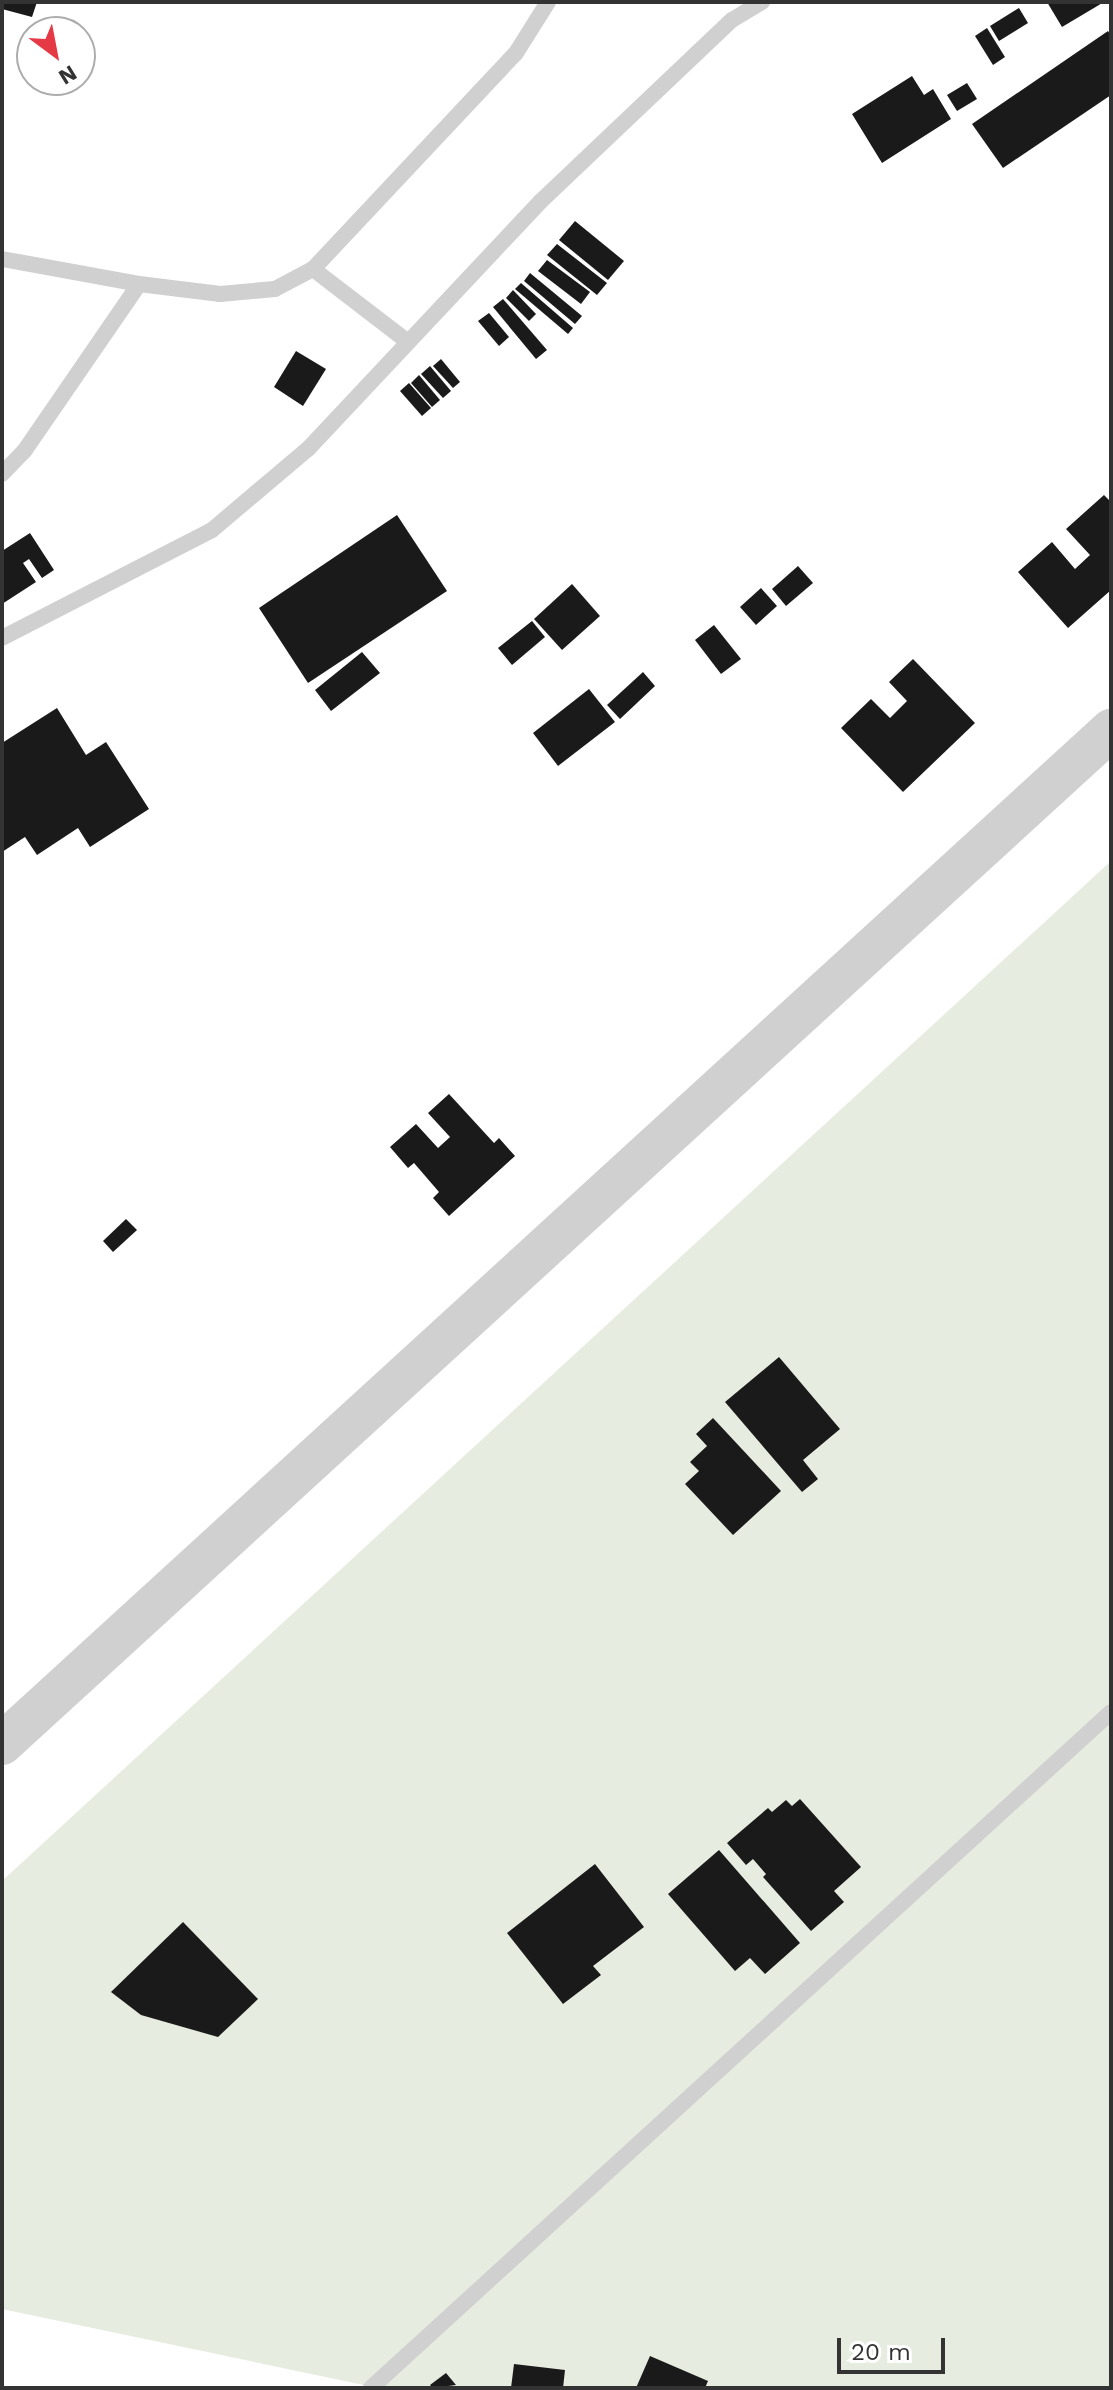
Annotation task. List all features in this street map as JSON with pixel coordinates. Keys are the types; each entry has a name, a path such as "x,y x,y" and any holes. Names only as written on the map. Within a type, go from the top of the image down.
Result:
{"street":[{"path":"2,1744 1111,730"}],"lane":[{"path":"2,259 139,284 220,294 275,289 313,269 516,53 548,2"},
{"path":"2,638 212,530 308,449 541,201 732,20 762,2"},
{"path":"313,269 407,341"},
{"path":"2,474 25,450 139,284"},
{"path":"371,2388 1111,1712"}],"shaded area":[{"path":"1111,861 1111,2388 378,2388 2,2309 2,1881"}],"building":[{"path":"2,2 37,2 32,16 2,9"},
{"path":"1047,2 1104,2 1062,27"},
{"path":"1019,8 1028,23 999,41 990,26"},
{"path":"987,28 1005,57 993,65 975,36"},
{"path":"1108,31 1111,36 1111,95 1003,168 972,124"},
{"path":"912,76 924,95 933,89 951,119 882,163 852,114"},
{"path":"967,83 977,99 957,111 947,95"},
{"path":"575,221 624,261 608,280 559,240"},
{"path":"557,244 607,283 597,295 547,255"},
{"path":"547,260 590,292 581,304 538,271"},
{"path":"530,273 582,316 575,324 524,281"},
{"path":"521,283 573,328 568,334 515,289"},
{"path":"513,290 536,314 529,321 506,298"},
{"path":"503,299 547,350 536,359 493,307"},
{"path":"489,313 509,337 499,346 478,321"},
{"path":"296,351 326,369 303,406 274,387"},
{"path":"441,359 460,382 453,388 433,366"},
{"path":"430,366 451,391 443,398 421,374"},
{"path":"419,375 440,400 432,407 411,383"},
{"path":"409,383 431,408 422,416 400,391"},
{"path":"1104,495 1111,502 1111,590 1068,628 1018,572 1052,542 1075,569 1090,555 1066,529"},
{"path":"397,515 447,591 308,683 259,608"},
{"path":"30,533 54,570 42,578 29,559 23,563 36,582 2,604 2,551"},
{"path":"798,566 813,583 786,606 772,589"},
{"path":"572,584 600,616 562,650 534,619"},
{"path":"761,588 777,606 756,625 740,607"},
{"path":"532,621 545,637 512,665 498,648"},
{"path":"714,625 741,659 721,674 695,640"},
{"path":"362,652 380,673 331,711 315,690"},
{"path":"913,659 975,723 903,792 841,728 871,699 890,718 907,701 889,682"},
{"path":"643,672 655,686 620,719 607,705"},
{"path":"589,689 615,722 558,766 533,733"},
{"path":"57,708 86,755 106,742 149,809 90,847 78,828 37,855 25,837 2,852 2,743"},
{"path":"449,1094 494,1143 499,1138 515,1156 449,1216 433,1198 439,1192 414,1163 408,1168 390,1147 416,1124 438,1148 450,1137 428,1113"},
{"path":"126,1219 137,1230 113,1252 103,1241"},
{"path":"779,1357 840,1429 803,1460 818,1479 802,1492 725,1402"},
{"path":"713,1418 781,1491 733,1535 685,1484 699,1471 690,1462 707,1446 696,1434"},
{"path":"800,1799 861,1867 834,1891 844,1902 811,1931 763,1877 766,1874 753,1859 746,1865 727,1843 768,1808 772,1812 786,1800 792,1806"},
{"path":"719,1850 800,1943 765,1974 750,1958 735,1971 668,1894"},
{"path":"595,1864 644,1927 593,1966 601,1975 563,2004 507,1933"},
{"path":"183,1922 258,1999 218,2037 141,2015 111,1992"},
{"path":"650,2356 708,2381 705,2388 636,2388"},
{"path":"514,2364 565,2370 563,2388 511,2388"},
{"path":"446,2373 456,2385 433,2388 430,2385"}]}
